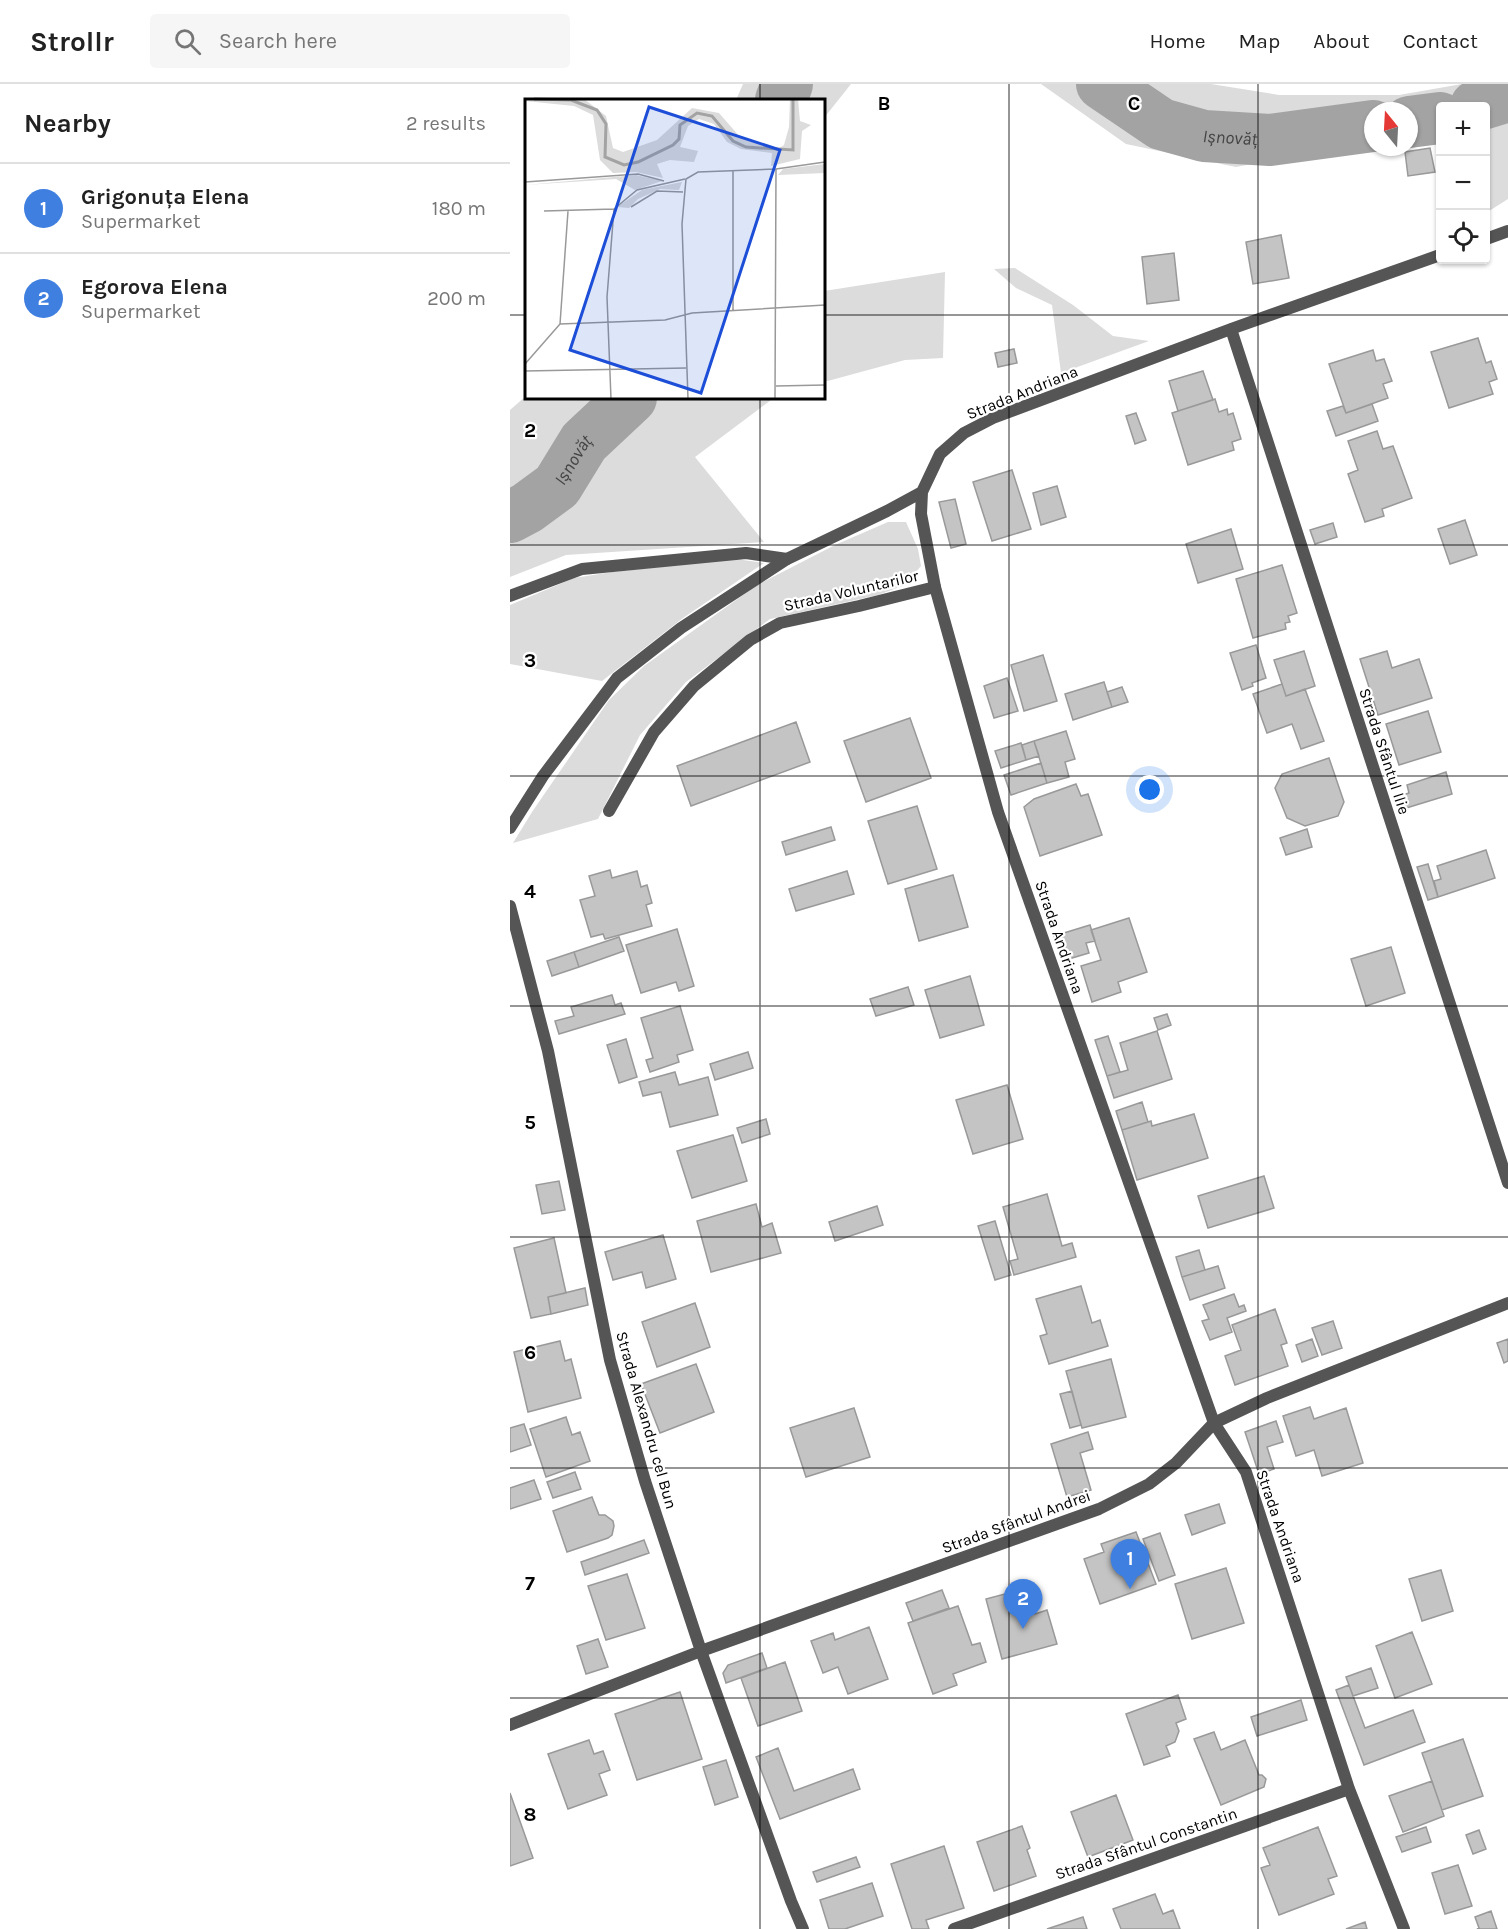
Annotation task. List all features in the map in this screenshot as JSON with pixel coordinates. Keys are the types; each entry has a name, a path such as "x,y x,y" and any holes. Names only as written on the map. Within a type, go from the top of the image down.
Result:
{"street":[{"path":"1490,237 1508,231"},
{"name":"Strada Andriana","path":"1404,1929 1349,1789 1246,1472 1214,1423 998,812 935,587 921,514 922,492 940,454 964,433 993,418 1231,329 1436,256"},
{"name":"Strada Sfântul Ilie","path":"1231,329 1508,1183"},
{"path":"510,828 543,776 617,678 681,628 786,559 922,492"},
{"path":"510,596 582,569 746,553 786,559"},
{"name":"Strada Voluntarilor","path":"609,811 654,732 694,686 750,640 780,623 935,587"},
{"name":"Strada Alexandru cel Bun","path":"510,906 548,1051 610,1360 645,1481 701,1651 803,1929"},
{"name":"Strada Sfântul Andrei","path":"510,1725 701,1651 1099,1509 1149,1484 1176,1463 1214,1423 1267,1398 1508,1303"},
{"name":"Strada Sfântul Constantin","path":"954,1929 1349,1789"}],"shaded area":[{"path":"743,84 851,84 825,117 825,99 736,99"},
{"path":"1041,84 1211,84 1279,95 1399,95 1462,84 1508,84 1508,199 1490,210 1490,102 1436,102 1436,130 1418,133 1418,102 1364,102 1364,143 1236,167 1126,144"},
{"path":"1015,268 1073,305 1113,336 1149,341 1061,373 1052,305 1016,288 994,269"},
{"path":"945,272 943,358 905,360 825,382 825,291"},
{"path":"525,397 525,399 774,399 695,457 764,542 566,555 510,577 510,410"},
{"path":"888,522 906,522 918,549 921,566 905,585 878,595 770,619 686,682 640,735 598,819 513,843 609,700 644,666 757,585 835,545"},
{"path":"736,559 764,563 683,618 602,681 510,664 510,605 574,578"}],"building":[{"path":"1430,148 1435,172 1408,176 1406,156 1418,156 1418,150"},
{"path":"1281,235 1289,278 1253,284 1246,242"},
{"path":"1174,253 1179,300 1147,304 1142,257"},
{"path":"1478,338 1486,363 1491,361 1497,379 1489,382 1493,394 1449,408 1431,352"},
{"path":"1014,349 1017,363 998,367 995,353"},
{"path":"1373,350 1376,361 1384,359 1392,381 1383,384 1388,398 1346,413 1329,364"},
{"path":"1203,371 1213,400 1178,411 1169,381"},
{"path":"1215,399 1219,412 1227,409 1228,415 1233,413 1241,439 1232,442 1234,450 1188,465 1172,413"},
{"path":"1372,404 1378,421 1336,436 1327,411 1343,406 1346,413"},
{"path":"1136,413 1146,440 1135,444 1126,416"},
{"path":"1377,431 1383,449 1393,446 1412,498 1382,509 1384,516 1365,522 1348,474 1358,470 1348,441"},
{"path":"1012,470 1031,529 992,541 973,482"},
{"path":"1057,486 1066,517 1041,525 1033,493"},
{"path":"955,499 966,544 951,548 939,502"},
{"path":"1465,520 1477,555 1450,564 1438,529"},
{"path":"1333,523 1337,537 1315,544 1310,530"},
{"path":"1231,529 1243,569 1198,583 1186,544"},
{"path":"1282,565 1297,613 1288,616 1290,622 1285,623 1286,629 1253,638 1236,579"},
{"path":"1256,645 1266,678 1242,690 1230,653"},
{"path":"1304,651 1315,686 1286,696 1274,660"},
{"path":"1387,651 1392,668 1419,659 1432,698 1378,715 1360,659"},
{"path":"1043,655 1057,701 1024,711 1011,665"},
{"path":"1007,678 1018,711 994,718 984,686"},
{"path":"1104,682 1112,707 1073,720 1065,694"},
{"path":"1282,684 1286,696 1305,689 1324,741 1301,749 1292,724 1267,733 1253,694"},
{"path":"1122,687 1128,702 1112,707 1107,692"},
{"path":"1428,711 1441,752 1399,765 1386,724"},
{"path":"910,718 931,778 866,802 844,741"},
{"path":"796,722 810,762 691,806 677,766"},
{"path":"1066,731 1075,759 1065,762 1069,777 1047,783 1034,741"},
{"path":"1034,741 1039,756 1026,760 1022,745"},
{"path":"1021,743 1026,760 1001,768 995,751"},
{"path":"1329,758 1344,802 1338,816 1305,826 1287,818 1275,788 1282,774"},
{"path":"1041,763 1047,783 1011,795 1004,775"},
{"path":"1446,772 1452,794 1403,809 1399,796 1409,793 1407,785"},
{"path":"1076,784 1081,796 1088,794 1102,835 1040,856 1024,807 1034,799"},
{"path":"917,806 937,869 888,884 868,821"},
{"path":"831,827 835,840 786,855 782,842"},
{"path":"1307,829 1312,847 1286,855 1280,838"},
{"path":"1486,850 1495,878 1438,897 1434,881 1441,879 1437,866"},
{"path":"1428,864 1438,897 1428,900 1417,867"},
{"path":"610,870 612,878 637,871 641,887 647,885 652,903 646,905 652,926 605,939 603,934 591,937 580,900 595,896 589,876"},
{"path":"847,871 854,894 796,911 789,889"},
{"path":"953,875 968,927 919,941 905,889"},
{"path":"1129,918 1147,972 1118,982 1121,992 1092,1002 1081,966 1101,960 1091,930"},
{"path":"1090,925 1095,941 1086,943 1089,953 1062,961 1054,936"},
{"path":"677,929 694,986 679,991 676,982 641,993 626,945"},
{"path":"619,937 624,951 579,967 574,952"},
{"path":"1391,947 1405,993 1366,1006 1351,959"},
{"path":"574,952 579,967 552,976 547,961"},
{"path":"970,976 984,1025 940,1038 925,990"},
{"path":"908,987 914,1005 876,1016 870,999"},
{"path":"612,995 615,1005 621,1003 625,1014 559,1034 555,1021 574,1016 571,1007"},
{"path":"680,1006 693,1050 677,1055 679,1062 650,1072 646,1060 653,1058 641,1018"},
{"path":"1167,1014 1171,1025 1158,1030 1154,1018"},
{"path":"1157,1031 1172,1079 1114,1098 1107,1076 1128,1070 1120,1043"},
{"path":"1108,1036 1120,1072 1107,1076 1095,1040"},
{"path":"626,1039 637,1077 619,1083 607,1045"},
{"path":"748,1052 753,1068 715,1080 710,1064"},
{"path":"675,1072 679,1085 708,1077 718,1115 670,1127 661,1092 643,1096 639,1082"},
{"path":"1007,1085 1023,1139 973,1154 956,1100"},
{"path":"1142,1102 1148,1122 1122,1130 1116,1111"},
{"path":"1194,1114 1208,1158 1137,1180 1122,1130 1151,1121 1152,1126"},
{"path":"766,1119 770,1134 742,1143 737,1128"},
{"path":"733,1135 747,1181 692,1198 677,1151"},
{"path":"1264,1176 1274,1208 1208,1228 1198,1196"},
{"path":"559,1181 565,1210 542,1214 536,1185"},
{"path":"1047,1194 1062,1246 1072,1243 1076,1257 1014,1275 1010,1261 1018,1259 1003,1207"},
{"path":"756,1204 762,1227 772,1223 781,1253 711,1272 697,1221"},
{"path":"877,1206 883,1225 835,1241 829,1222"},
{"path":"995,1221 1011,1275 995,1280 978,1226"},
{"path":"663,1235 676,1279 646,1288 642,1272 613,1280 605,1252"},
{"path":"554,1238 566,1293 548,1297 551,1314 531,1318 514,1248"},
{"path":"1199,1250 1205,1270 1182,1277 1176,1257"},
{"path":"1218,1266 1225,1288 1190,1300 1182,1277"},
{"path":"1081,1286 1092,1323 1100,1320 1108,1346 1049,1364 1040,1336 1047,1334 1036,1299"},
{"path":"585,1288 588,1305 551,1314 548,1297"},
{"path":"1234,1294 1239,1307 1244,1305 1246,1311 1227,1318 1232,1332 1210,1340 1202,1321 1209,1319 1203,1305"},
{"path":"695,1303 710,1347 657,1367 642,1322"},
{"path":"1275,1309 1287,1343 1281,1345 1288,1366 1235,1385 1225,1356 1241,1350 1232,1325"},
{"path":"1333,1321 1342,1348 1322,1355 1312,1328"},
{"path":"1312,1339 1318,1356 1302,1362 1296,1345"},
{"path":"1508,1339 1508,1361 1504,1363 1497,1343"},
{"path":"560,1341 565,1361 571,1359 581,1398 528,1412 514,1352"},
{"path":"1111,1359 1126,1417 1082,1428 1066,1371"},
{"path":"696,1364 714,1412 660,1433 641,1384"},
{"path":"1072,1391 1081,1425 1070,1428 1060,1394"},
{"path":"1310,1407 1314,1419 1346,1408 1363,1463 1322,1476 1314,1450 1296,1456 1283,1416"},
{"path":"854,1408 870,1457 806,1477 790,1428"},
{"path":"566,1417 572,1435 580,1432 590,1461 546,1477 530,1429"},
{"path":"1276,1421 1283,1442 1267,1447 1274,1469 1259,1474 1245,1432"},
{"path":"524,1424 531,1445 510,1452 510,1428"},
{"path":"1088,1432 1093,1449 1080,1453 1091,1490 1067,1497 1051,1444"},
{"path":"575,1472 581,1489 553,1498 547,1482"},
{"path":"534,1480 541,1499 510,1509 510,1488"},
{"path":"592,1497 599,1515 605,1515 613,1521 612,1535 567,1552 553,1511"},
{"path":"1219,1504 1225,1523 1192,1535 1185,1515"},
{"path":"1136,1532 1156,1584 1100,1604 1084,1559 1104,1552 1101,1544"},
{"path":"1160,1533 1175,1575 1159,1581 1143,1539"},
{"path":"644,1540 649,1553 585,1575 581,1562"},
{"path":"1226,1568 1244,1623 1192,1639 1175,1584"},
{"path":"1441,1570 1453,1611 1422,1621 1409,1579"},
{"path":"627,1574 645,1628 606,1640 588,1586"},
{"path":"1027,1588 1035,1614 1047,1610 1057,1644 1002,1659 986,1599"},
{"path":"942,1590 949,1608 913,1621 906,1603"},
{"path":"958,1606 972,1645 980,1643 986,1662 953,1674 957,1685 933,1694 908,1623"},
{"path":"869,1627 888,1679 848,1694 838,1667 823,1673 811,1641 833,1633 835,1640"},
{"path":"1412,1632 1432,1684 1395,1698 1376,1646"},
{"path":"598,1639 608,1667 586,1674 577,1646"},
{"path":"762,1653 767,1668 726,1683 723,1673 728,1665"},
{"path":"785,1662 802,1711 758,1726 741,1678"},
{"path":"1371,1668 1378,1688 1353,1696 1346,1677"},
{"path":"1349,1685 1365,1728 1413,1710 1425,1742 1364,1765 1336,1690"},
{"path":"680,1692 702,1759 637,1780 615,1714"},
{"path":"1178,1695 1186,1719 1176,1723 1179,1731 1175,1742 1166,1746 1170,1756 1144,1765 1126,1714"},
{"path":"1301,1700 1307,1720 1257,1736 1251,1717"},
{"path":"1214,1732 1221,1750 1245,1740 1259,1775 1266,1779 1264,1787 1221,1805 1194,1739"},
{"path":"1463,1739 1483,1796 1442,1810 1422,1753"},
{"path":"589,1740 594,1754 603,1751 610,1770 599,1774 607,1795 568,1809 548,1754"},
{"path":"778,1748 794,1791 853,1769 860,1789 780,1819 756,1757"},
{"path":"726,1760 738,1797 715,1805 703,1767"},
{"path":"1432,1781 1444,1816 1403,1832 1389,1796"},
{"path":"510,1793 533,1858 510,1866"},
{"path":"1116,1795 1133,1840 1088,1857 1071,1812"},
{"path":"1022,1826 1036,1876 994,1891 977,1842"},
{"path":"1318,1827 1337,1876 1328,1879 1334,1894 1279,1915 1261,1868 1270,1865 1263,1848"},
{"path":"1426,1827 1431,1842 1402,1852 1396,1837"},
{"path":"1479,1830 1486,1849 1473,1854 1466,1835"},
{"path":"944,1846 964,1908 926,1920 929,1929 912,1929 891,1864"},
{"path":"856,1857 860,1867 817,1882 813,1872"},
{"path":"1458,1865 1472,1906 1445,1914 1432,1873"},
{"path":"872,1883 883,1916 845,1929 829,1929 820,1900"},
{"path":"1155,1894 1163,1914 1173,1910 1180,1929 1121,1929 1113,1909"},
{"path":"1491,1911 1497,1929 1477,1929 1479,1928 1475,1917"},
{"path":"1083,1917 1087,1929 1047,1929"},
{"path":"1365,1922 1367,1929 1346,1929"}],"waterway":[{"name":"Ișnovăț","path":"781,99 787,84"},
{"name":"Ișnovăț","path":"1102,84 1161,124 1204,136 1270,140 1364,127"},
{"name":"Ișnovăț","path":"1489,102 1508,96"},
{"name":"Ișnovăț","path":"1418,121 1436,119"},
{"name":"Ișnovăț","path":"510,517 527,508 557,486 584,442 630,399"}],"place":[{"name":"Grigonuța Elena","path":"1130,1589"},
{"name":"Egorova Elena","path":"1023,1629"}]}
